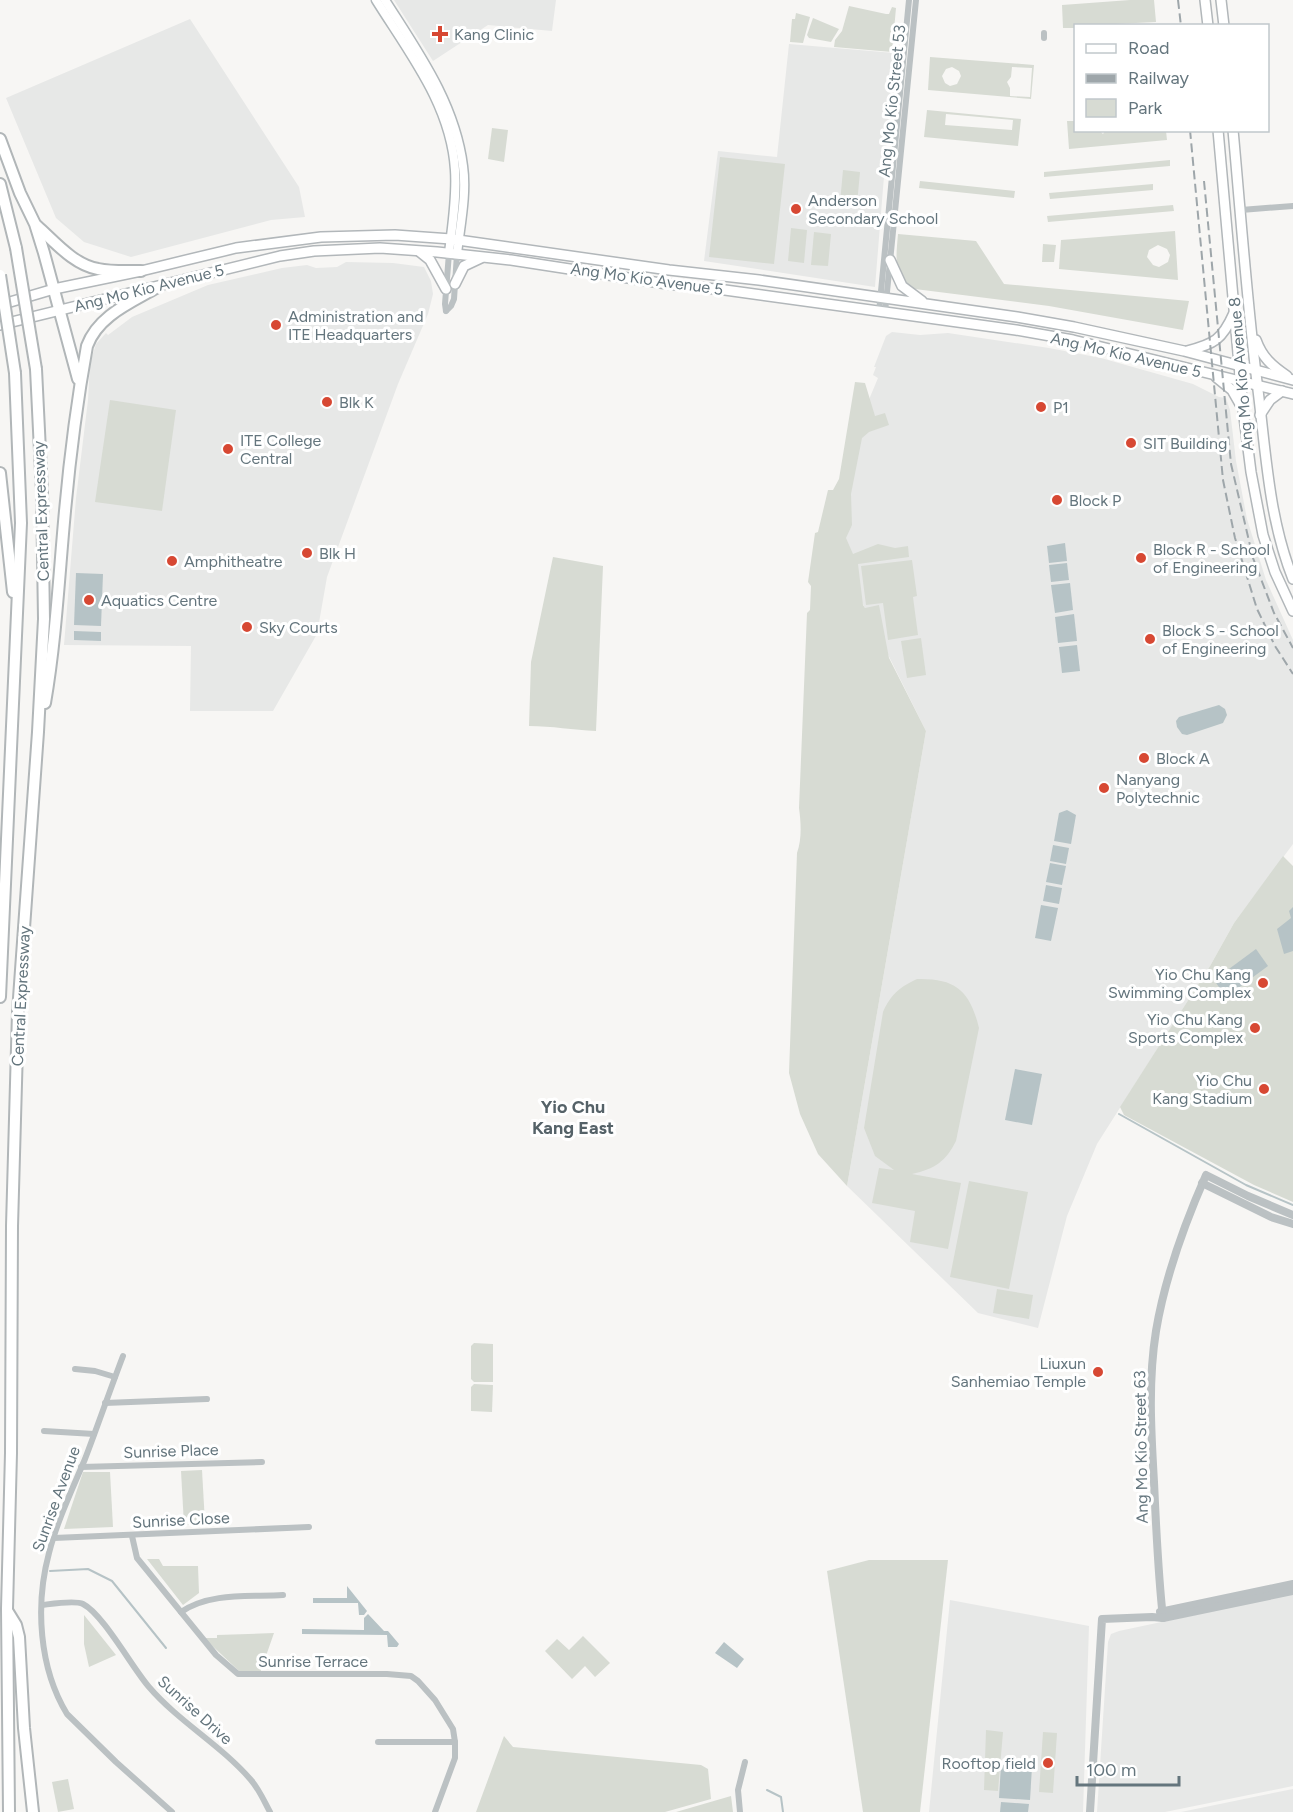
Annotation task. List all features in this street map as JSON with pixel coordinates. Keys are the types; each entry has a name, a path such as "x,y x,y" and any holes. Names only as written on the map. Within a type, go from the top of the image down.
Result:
{"highway":[{"path":"0,139 34,224 80,386"},
{"name":"Central Expressway","path":"0,184 16,248 36,369 42,492 44,620 18,1024 12,1226 11,1452 7,1609 9,1812"},
{"path":"34,224 64,251 85,265 96,269 141,271"},
{"name":"Central Expressway","path":"0,275 15,373 21,523 0,997"},
{"path":"38,732 51,670 65,512 87,346 90,338 105,319 156,288"},
{"path":"0,473 17,625"},
{"path":"7,1609 16,1625 19,1637 24,1728 33,1812"}],"main road":[{"path":"375,0 432,89 449,133 455,169 454,240"},
{"path":"385,0 438,86 456,131 463,167 453,253"},
{"path":"1205,0 1208,24"},
{"path":"1221,0 1224,24"},
{"name":"Ang Mo Kio Avenue 8","path":"1218,132 1240,381 1251,472 1263,535 1275,572 1293,611"},
{"name":"Ang Mo Kio Avenue 8","path":"1233,132 1267,475 1279,532 1293,579"},
{"name":"Ang Mo Kio Avenue 5","path":"0,305 54,289 237,248 313,238 395,235 454,240 759,280 1074,327 1184,351 1293,379"},
{"name":"Ang Mo Kio Avenue 5","path":"0,325 280,256 348,249 418,250 484,257 667,284 1016,330 1073,340 1293,394"},
{"path":"418,250 430,260 450,287 464,266 484,257"},
{"path":"890,260 902,286 927,304"},
{"path":"667,284 664,275 669,270"},
{"path":"1184,351 1210,345 1226,330 1234,311"},
{"path":"1252,326 1260,352 1266,360 1274,368 1293,379"},
{"path":"1215,375 1232,390 1243,409"},
{"path":"1260,415 1270,400 1282,391"}],"street":[{"name":"Ang Mo Kio Street 53","path":"884,297 909,0"},
{"name":"Ang Mo Kio Street 53","path":"882,312 890,260 916,0"},
{"path":"1241,210 1293,206"},
{"path":"450,287 453,253"},
{"name":"Ang Mo Kio Street 63","path":"1163,1615 1150,1396 1156,1331 1167,1279 1185,1224 1206,1175 1293,1215"},
{"path":"1202,1183 1293,1224"},
{"name":"Sunrise Avenue","path":"123,1356 54,1538 45,1572 42,1605 43,1635 47,1665 67,1714 172,1812"},
{"path":"75,1370 95,1371 115,1377"},
{"path":"105,1403 207,1399"},
{"name":"Sunrise Avenue","path":"44,1431 94,1434"},
{"name":"Sunrise Place","path":"81,1467 262,1462"},
{"name":"Sunrise Close","path":"54,1538 309,1527"},
{"name":"Sunrise Terrace","path":"132,1536 137,1558 216,1654 238,1674 411,1676 435,1700 453,1729 455,1742"},
{"path":"1163,1615 1293,1584"},
{"path":"1090,1812 1102,1619 1152,1617 1293,1591"},
{"path":"180,1612 198,1602 211,1599 284,1595"},
{"name":"Sunrise Drive","path":"42,1605 72,1603 84,1605 95,1615 162,1702 204,1735 252,1780 270,1812"},
{"path":"378,1742 455,1742 455,1758 435,1812"},
{"path":"740,1812 738,1790 745,1762"}],"shaded area":[{"path":"394,0 556,0 552,31 488,25 433,61"},
{"path":"190,19 299,187 305,217 271,220 131,257 84,242 56,218 6,98"},
{"name":"Anderson Secondary School","path":"789,44 894,53 875,287 704,261 718,151 777,157"},
{"name":"ITE College Central","path":"346,262 393,263 424,267 431,281 433,294 428,314 398,384 327,577 317,634 273,711 190,711 191,646 64,645 90,363 96,344 106,333 108,335 132,317 208,285 282,268 307,265 316,268 337,267"},
{"name":"Nanyang Polytechnic","path":"892,332 920,335 948,333 1101,358 1193,384 1219,397 1226,398 1230,410 1236,461 1247,519 1266,580 1293,640 1293,844 1234,923 1210,966 1097,1144 1067,1216 1038,1328 978,1313 847,1186 926,731 838,554 855,433 878,378 873,375 876,367 874,367 886,336"},
{"path":"1065,543 1067,561 1049,563 1047,546"},
{"path":"1067,563 1069,580 1051,582 1049,565"},
{"name":"Aquatics Centre","path":"76,573 103,574 101,626 74,625"},
{"path":"1070,583 1073,610 1055,613 1051,585"},
{"path":"1074,614 1077,641 1058,643 1055,617"},
{"path":"74,631 101,632 101,641 74,640"},
{"path":"1077,645 1080,671 1062,673 1059,647"},
{"path":"1219,705 1225,709 1227,715 1223,723 1187,735 1182,734 1177,727 1176,721 1179,717"},
{"path":"1067,810 1076,815 1071,844 1054,841 1059,813"},
{"path":"1053,845 1069,848 1066,864 1050,861"},
{"path":"1050,863 1066,866 1062,885 1046,882"},
{"path":"1046,885 1062,888 1059,904 1043,901"},
{"path":"1041,905 1058,908 1051,941 1035,938"},
{"path":"1293,907 1293,951 1284,954 1277,929 1291,918 1289,911"},
{"path":"1256,949 1268,966 1226,997 1214,980"},
{"path":"1015,1069 1042,1074 1032,1125 1005,1120"},
{"path":"347,1586 367,1611 364,1615 359,1615 358,1603 313,1603 313,1598 347,1598"},
{"path":"1293,1594 1293,1786 1165,1812 1097,1812 1108,1642 1111,1634"},
{"path":"950,1600 1089,1626 1083,1812 929,1812"},
{"path":"368,1614 384,1631 388,1631 399,1644 397,1647 388,1647 387,1635 302,1634 302,1629 364,1630 364,1618"},
{"path":"724,1642 744,1659 737,1668 715,1653"},
{"name":"Rooftop field","path":"1001,1765 1032,1767 1030,1800 999,1798"},
{"path":"1293,1789 1293,1812 1181,1812 1273,1793"},
{"name":"Rooftop field","path":"1001,1802 1029,1804 1028,1812 1000,1812"}],"green space":[{"path":"1154,0 1156,22 1074,24 1074,28 1063,28 1062,5"},
{"path":"849,6 886,14 889,14 892,7 896,8 892,52 834,47 835,40 842,31"},
{"path":"796,13 810,17 803,43 790,42 792,19 795,19"},
{"path":"813,18 839,29 831,42 809,38 807,35"},
{"path":"930,57 1034,65 1031,99 928,90","holes":["952,67 959,71 961,76 957,84 950,86 945,83 942,76 946,69","1012,67 1032,68 1030,97 1010,96 1007,82 1011,77"]},
{"path":"927,110 1021,119 1018,146 924,137","holes":["946,114 1013,120 1012,130 945,125"]},
{"path":"1067,121 1074,121 1074,132 1101,132 1103,134 1104,132 1166,132 1167,140 1069,149"},
{"path":"492,128 508,130 504,162 488,159"},
{"path":"720,157 785,164 774,264 709,257"},
{"path":"1170,160 1170,166 1044,177 1044,172"},
{"path":"843,170 860,172 857,204 840,203"},
{"path":"920,181 1015,191 1014,198 919,188"},
{"path":"1153,184 1153,190 1050,199 1049,193"},
{"path":"1173,205 1174,211 1048,222 1047,216"},
{"path":"791,228 807,230 804,263 788,261"},
{"path":"1175,231 1178,280 1059,269 1061,240","holes":["1158,245 1167,249 1170,255 1168,262 1159,267 1153,265 1147,257 1149,250"]},
{"path":"814,232 831,234 828,266 811,265"},
{"path":"898,234 976,241 1004,284 1189,301 1183,330 1049,306 907,288 897,262"},
{"path":"1043,244 1056,245 1054,262 1042,262"},
{"path":"855,382 865,383 875,416 885,413 889,425 869,432 862,438 851,494 852,525 846,538 853,554 878,544 895,548 908,546 909,557 858,564 863,605 865,608 879,605 889,658 926,731 847,1186 818,1154 800,1114 789,1073 797,853 801,831 799,808 807,613 810,610 811,586 808,582 815,533 818,532 828,490 833,490 839,479"},
{"path":"110,400 176,410 162,511 95,502"},
{"path":"553,557 603,566 596,731 529,726 531,662"},
{"path":"912,560 917,596 913,597 918,635 888,640 883,603 866,605 861,566"},
{"path":"921,638 926,675 907,678 901,641"},
{"name":"Yio Chu Kang Sports Complex","path":"1283,856 1293,866 1293,1202 1254,1185 1124,1115 1120,1107 1210,966 1234,923"},
{"path":"917,979 942,981 959,989 971,1005 979,1028 956,1141 939,1163 927,1170 912,1174 961,1183 948,1249 910,1242 915,1211 872,1203 879,1168 894,1170 875,1156 864,1128 883,1012 889,1000 897,992"},
{"path":"969,1181 1028,1192 1009,1289 950,1277"},
{"path":"997,1289 1033,1295 1029,1319 993,1313"},
{"path":"474,1343 493,1344 493,1382 474,1382 471,1379 471,1346"},
{"path":"474,1384 493,1385 492,1412 471,1411 471,1387"},
{"path":"202,1470 205,1523 184,1525 181,1471"},
{"path":"83,1472 110,1472 113,1527 64,1529"},
{"path":"147,1559 159,1559 163,1566 198,1566 199,1593 183,1605"},
{"path":"869,1560 948,1560 920,1812 863,1812 827,1571"},
{"path":"84,1615 116,1655 89,1667 84,1644"},
{"path":"274,1633 260,1673 239,1671 204,1638 217,1638 217,1635"},
{"path":"583,1636 610,1663 595,1677 585,1666 572,1679 545,1651 557,1639 569,1650"},
{"path":"986,1730 1003,1732 998,1791 984,1790"},
{"name":"Rooftop field","path":"1043,1732 1057,1733 1053,1793 1039,1792"},
{"path":"504,1736 513,1747 701,1765 708,1769 711,1799 665,1812 476,1812"},
{"path":"68,1779 74,1809 58,1812 52,1782"},
{"path":"731,1796 733,1812 676,1812"}],"waterway":[{"path":"1119,1114 1246,1185 1293,1205"},
{"path":"50,1571 88,1569 112,1581 166,1648"},
{"path":"767,1790 781,1797 783,1812"}],"railway":[{"path":"1178,0 1181,24"},
{"path":"1190,132 1223,480 1235,538 1257,609 1275,646 1293,674"},
{"path":"1204,181 1231,464 1253,558 1274,613 1293,648"}],"place":[{"name":"Kang Clinic","path":"440,34"},
{"name":"Anderson Secondary School","path":"796,209"},
{"name":"Administration and ITE Headquarters","path":"276,325"},
{"name":"Blk K","path":"327,402"},
{"name":"P1","path":"1041,407"},
{"name":"SIT Building","path":"1131,443"},
{"name":"ITE College Central","path":"228,449"},
{"name":"Block P","path":"1057,500"},
{"name":"Blk H","path":"307,553"},
{"name":"Block R - School of Engineering","path":"1141,558"},
{"name":"Amphitheatre","path":"172,561"},
{"name":"Aquatics Centre","path":"89,600"},
{"name":"Sky Courts","path":"247,627"},
{"name":"Block S - School of Engineering","path":"1150,639"},
{"name":"Block A","path":"1144,758"},
{"name":"Nanyang Polytechnic","path":"1104,788"},
{"name":"Yio Chu Kang Swimming Complex","path":"1263,983"},
{"name":"Yio Chu Kang Sports Complex","path":"1255,1028"},
{"name":"Yio Chu Kang Stadium","path":"1264,1089"},
{"name":"Liuxun Sanhemiao Temple","path":"1098,1372"},
{"name":"Rooftop field","path":"1048,1763"}],"district":[{"name":"Yio Chu Kang East","path":"573,1117"}]}
